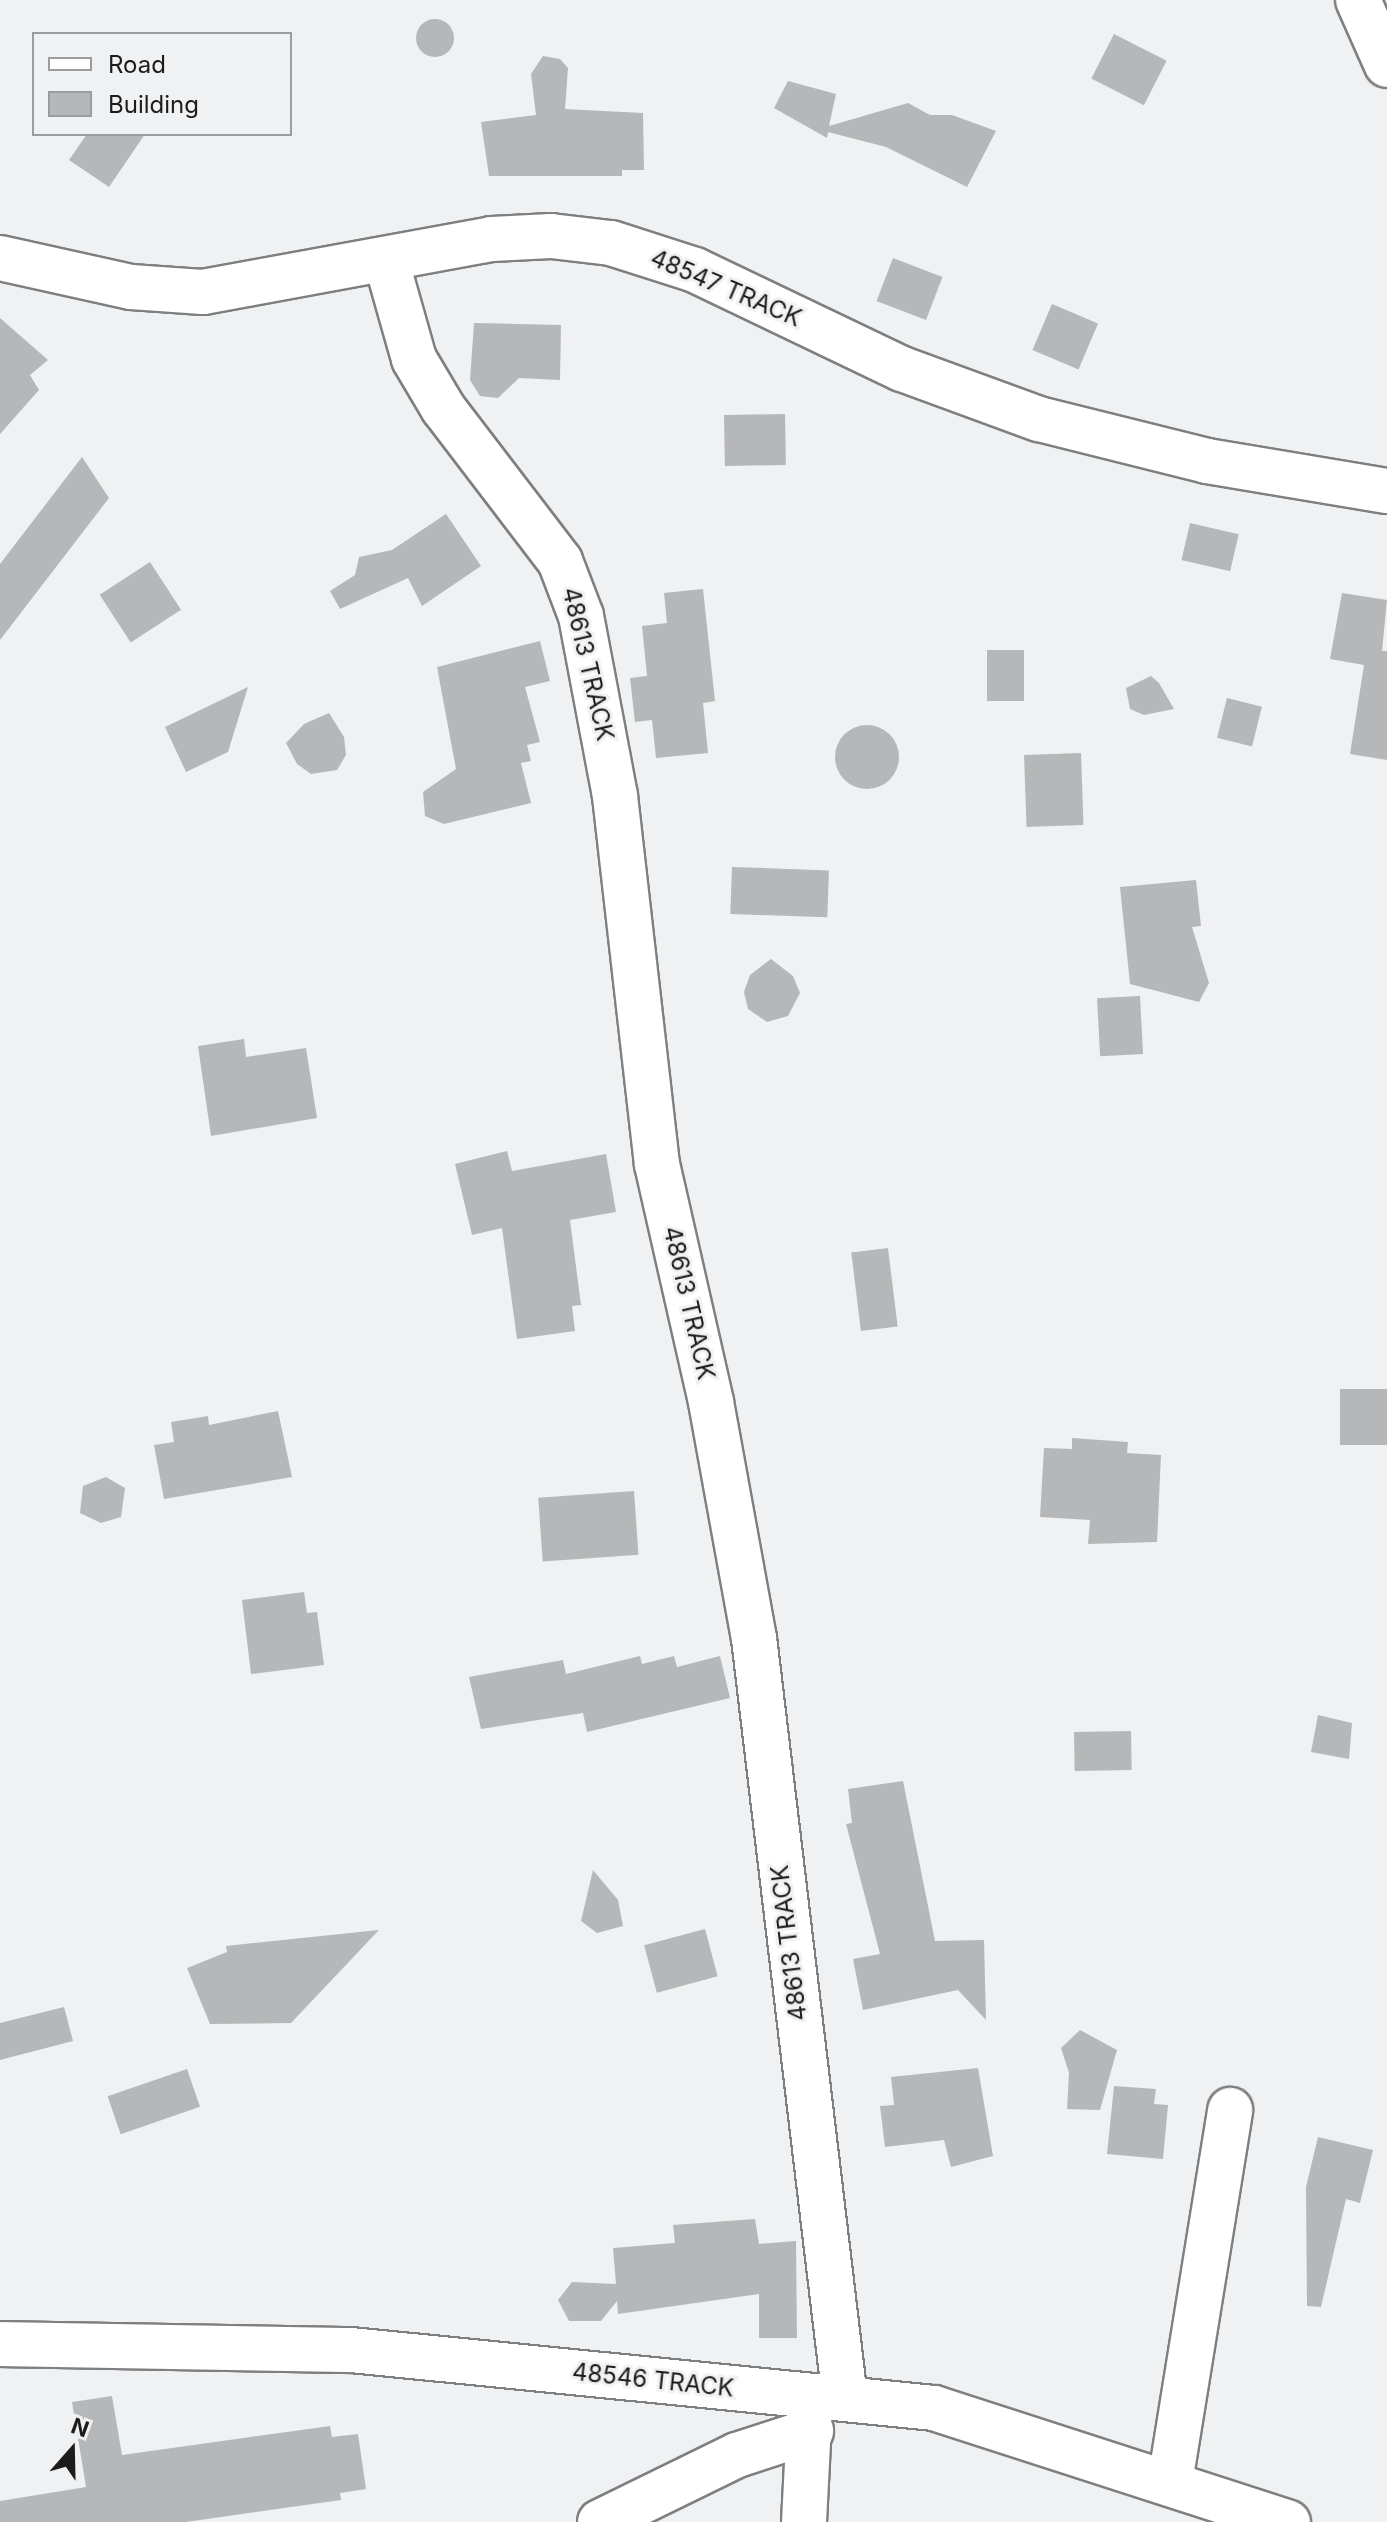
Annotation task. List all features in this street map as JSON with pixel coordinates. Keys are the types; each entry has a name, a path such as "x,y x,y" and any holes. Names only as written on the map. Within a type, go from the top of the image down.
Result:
{"street":[{"path":"1358,0 1387,65"},
{"name":"48547 TRACK","path":"0,258 131,287 203,292 492,239 551,236 611,243 695,270 964,395 1162,451 1387,491"},
{"name":"48613 TRACK","path":"386,260 414,359 443,408 560,561 581,616 615,796 657,1164 711,1402 754,1638 822,2409 804,2522"},
{"path":"1170,2482 1230,2110"},
{"name":"48546 TRACK","path":"0,2344 351,2350 822,2409 934,2408 1288,2522"},
{"path":"600,2522 737,2455 822,2409"}],"building":[{"path":"435,19 448,25 454,38 448,51 435,57 422,51 416,38 422,25"},
{"path":"1114,34 1167,61 1144,105 1091,79"},
{"path":"543,56 560,59 568,68 565,109 643,113 644,170 622,170 622,176 489,176 481,122 536,115 531,74"},
{"path":"788,81 836,94 829,126 908,103 930,115 952,115 996,131 967,187 886,147 828,132 827,138 774,108"},
{"path":"86,136 144,136 109,187 69,160"},
{"path":"893,258 942,277 926,320 877,301"},
{"path":"1052,304 1098,324 1078,370 1032,350"},
{"path":"0,318 48,360 30,375 39,390 0,434"},
{"path":"474,323 561,325 560,380 519,378 498,398 480,396 470,380"},
{"path":"785,414 786,465 725,466 724,415"},
{"path":"82,457 109,498 0,640 0,564"},
{"path":"446,514 481,566 422,606 408,578 340,609 330,591 355,575 359,557 392,550"},
{"path":"1190,523 1239,534 1230,571 1181,560"},
{"path":"150,562 181,610 131,642 100,595"},
{"path":"703,589 715,701 703,703 708,753 656,758 652,720 635,722 630,678 647,676 642,626 667,623 664,593"},
{"path":"1342,593 1387,600 1382,651 1387,651 1387,760 1350,754 1364,665 1330,659"},
{"path":"540,641 550,681 525,687 540,742 527,745 531,761 521,763 531,803 444,824 425,816 423,792 456,769 437,667"},
{"path":"987,650 1024,650 1024,701 987,701"},
{"path":"1151,676 1159,683 1174,709 1144,715 1130,709 1126,688"},
{"path":"248,687 228,752 186,772 165,727"},
{"path":"1227,698 1262,707 1252,746 1217,738"},
{"path":"329,713 344,737 346,755 337,770 311,774 297,764 286,743 304,724"},
{"path":"861,725 873,725 890,734 897,745 897,769 890,780 873,789 861,789 849,784 840,775 835,763 835,751 840,739 849,730"},
{"path":"1081,753 1084,825 1027,827 1024,755"},
{"path":"732,867 829,870 827,917 730,914"},
{"path":"1196,880 1201,926 1192,927 1209,983 1199,1002 1130,984 1120,887"},
{"path":"771,959 793,976 800,993 788,1016 767,1022 748,1009 744,992 750,975"},
{"path":"1140,996 1143,1054 1100,1056 1097,998"},
{"path":"244,1039 246,1057 306,1048 317,1118 211,1136 198,1046"},
{"path":"507,1151 512,1171 606,1154 616,1212 570,1220 581,1305 572,1306 575,1331 517,1339 502,1228 472,1235 455,1164"},
{"path":"888,1248 898,1326 861,1331 851,1253"},
{"path":"1340,1389 1387,1389 1387,1445 1340,1445"},
{"path":"278,1411 292,1477 164,1499 154,1445 174,1442 171,1422 208,1416 209,1425"},
{"path":"1072,1438 1128,1442 1127,1453 1161,1455 1157,1542 1088,1544 1090,1520 1040,1517 1044,1448 1072,1449"},
{"path":"106,1477 125,1488 121,1517 101,1523 80,1513 83,1486"},
{"path":"634,1491 638,1555 543,1562 538,1498"},
{"path":"304,1592 307,1613 317,1612 324,1665 251,1674 242,1600"},
{"path":"640,1656 642,1664 674,1656 677,1667 720,1656 730,1698 587,1732 583,1713 481,1729 469,1677 563,1660 566,1674"},
{"path":"1318,1715 1352,1723 1349,1759 1311,1752"},
{"path":"1131,1731 1132,1770 1075,1771 1074,1732"},
{"path":"903,1781 935,1941 984,1940 986,2020 958,1990 863,2010 853,1959 880,1954 846,1824 852,1823 848,1789"},
{"path":"593,1870 618,1900 623,1926 597,1933 581,1921"},
{"path":"705,1929 718,1976 657,1993 644,1945"},
{"path":"379,1930 291,2023 210,2024 187,1968 227,1952 226,1946"},
{"path":"64,2007 73,2041 0,2060 0,2023"},
{"path":"1080,2030 1117,2050 1100,2110 1067,2109 1069,2073 1061,2048"},
{"path":"978,2068 993,2156 951,2167 944,2140 885,2147 880,2106 894,2105 891,2077"},
{"path":"187,2069 200,2107 121,2134 108,2096"},
{"path":"1114,2086 1156,2089 1154,2104 1168,2105 1163,2159 1107,2154"},
{"path":"1318,2137 1373,2150 1360,2203 1346,2199 1321,2307 1307,2306 1306,2187"},
{"path":"755,2219 759,2244 796,2241 797,2338 759,2338 759,2294 618,2314 617,2301 601,2321 569,2321 558,2300 572,2282 616,2284 613,2248 675,2243 673,2225"},
{"path":"112,2396 122,2455 330,2426 332,2437 358,2434 366,2489 340,2493 341,2500 186,2522 0,2522 0,2501 86,2487 72,2402"}]}
